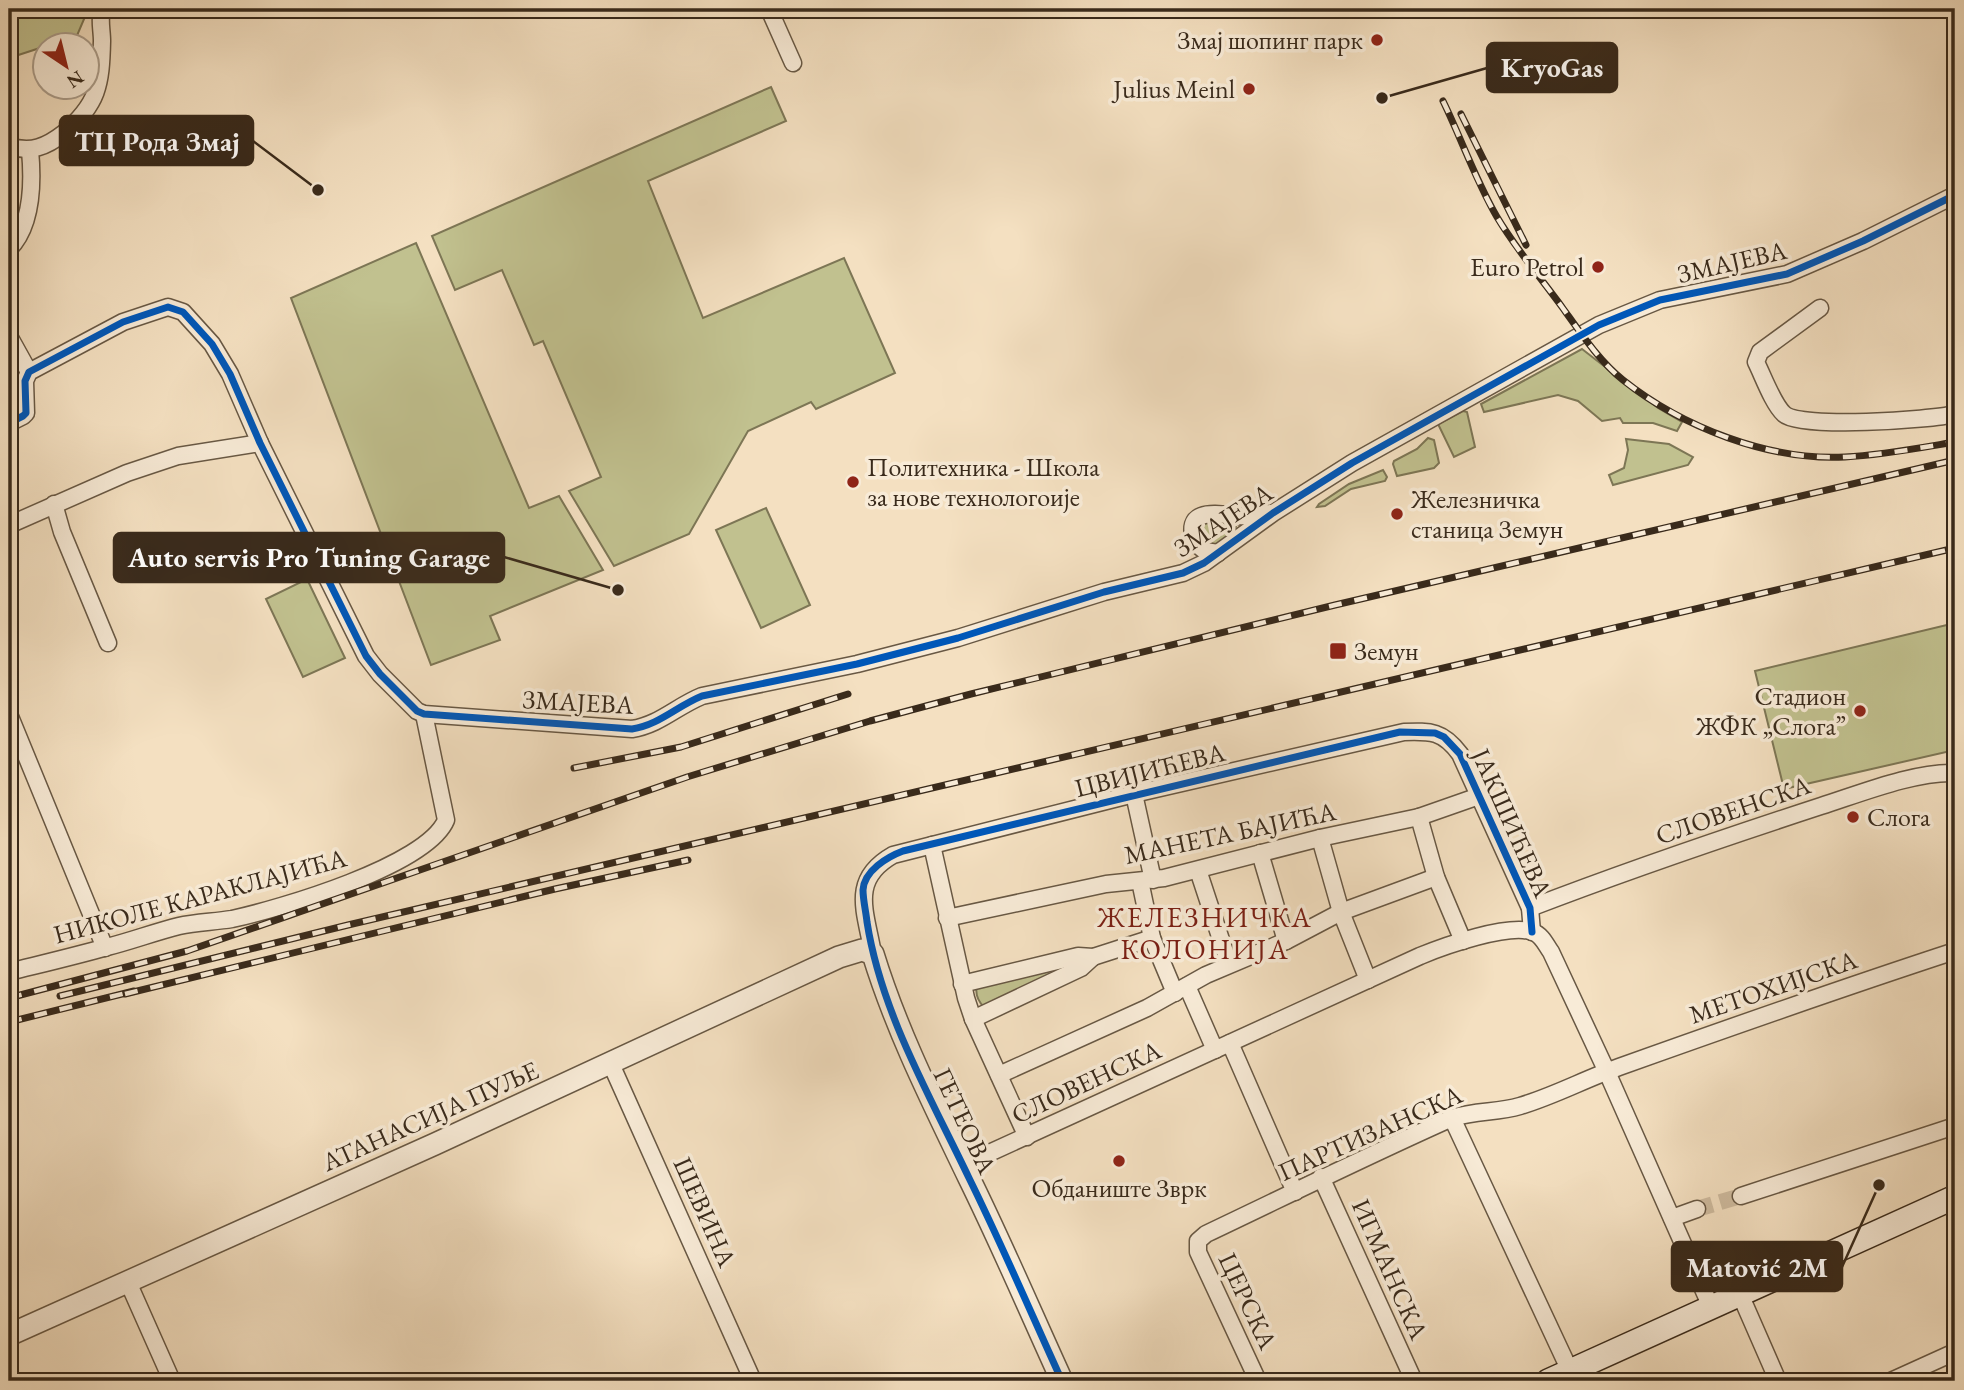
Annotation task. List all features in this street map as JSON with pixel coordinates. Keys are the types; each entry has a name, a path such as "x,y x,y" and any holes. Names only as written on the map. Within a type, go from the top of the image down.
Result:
{"main road":[{"path":"1548,1381 1955,1197"}],"street":[{"path":"9,146 30,150 45,145 59,137 82,116 93,101 100,79 102,9"},
{"path":"769,9 793,63"},
{"path":"9,249 20,235 26,214 31,183 30,150"},
{"name":"ЗМАЈЕВА","path":"424,714 632,729 659,721 681,705 702,696 858,664 958,638 1104,592 1183,573 1204,563 1273,513 1426,420 1566,342 1630,311 1686,294 1787,274 1863,241 1955,195"},
{"path":"9,423 26,412 25,381 29,372 123,322 159,309 176,308 189,317 230,374 260,443 366,656 380,674 417,711 424,714"},
{"path":"1820,308 1760,352 1757,358 1760,371 1784,414 1793,419 1842,422 1918,420 1955,414"},
{"path":"9,336 29,372"},
{"path":"9,525 127,473 178,456 260,443"},
{"path":"54,504 62,532 108,643"},
{"path":"1218,553 1200,548 1193,537 1193,529 1198,519 1212,512 1235,516 1273,513"},
{"path":"1235,516 1240,525 1236,540"},
{"path":"1183,573 1193,564 1200,548"},
{"path":"9,714 105,948"},
{"name":"НИКОЛЕ КАРАКЛАЈИЋА","path":"9,972 180,926 231,919 278,906 370,875 418,848 436,834 446,820 424,714"},
{"name":"ЦВИЈИЋЕВА","path":"872,872 893,855 1134,794 1400,732 1426,731 1444,737"},
{"name":"ЈАКШИЋЕВА","path":"1444,737 1460,754 1530,908 1532,932 1543,940 1550,953 1607,1072 1711,1307"},
{"name":"СЛОВЕНСКА","path":"1530,908 1663,859 1865,792 1929,775 1955,773"},
{"path":"1134,794 1147,880 1152,938 1181,990 1222,1047 1295,1192"},
{"name":"МАНЕТА БАЈИЋА","path":"947,918 1106,884 1147,880 1199,870 1320,838 1419,817 1479,796"},
{"path":"1419,817 1436,877 1463,941"},
{"path":"1320,838 1341,912 1368,980"},
{"path":"932,845 962,984 973,1019 1027,1137"},
{"path":"1260,853 1286,940"},
{"path":"1199,870 1229,964"},
{"name":"ГЕТЕОВА","path":"872,872 863,890 873,954 897,1023 1062,1381"},
{"path":"999,1075 1147,1009 1229,964 1286,940 1341,912 1436,877"},
{"name":"СЛОВЕНСКА","path":"963,1165 1420,956 1463,941 1514,931 1532,932"},
{"path":"962,984 1078,956 1093,957 1152,938"},
{"name":"АТАНАСИЈА ПУЉЕ","path":"9,1335 611,1064 839,957 862,950 873,954"},
{"name":"МЕТОХИЈСКА","path":"1607,1072 1843,987 1955,951"},
{"path":"973,1019 1081,968 1093,957"},
{"name":"ШЕВИНА","path":"611,1064 753,1381"},
{"name":"ПАРТИЗАНСКА","path":"1198,1241 1206,1234 1321,1177 1452,1118 1471,1112 1505,1111 1522,1106 1607,1072"},
{"path":"1452,1118 1570,1371"},
{"path":"1741,1196 1955,1126"},
{"name":"ИГМАНСКА","path":"1321,1177 1414,1381"},
{"path":"1672,1218 1697,1209"},
{"name":"ЦЕРСКА","path":"1198,1241 1198,1252 1258,1381"},
{"path":"128,1282 172,1381"},
{"path":"1740,1294 1778,1381"},
{"path":"1891,1381 1955,1352"}],"green space":[{"path":"9,9 87,9 79,32 32,32 32,51 9,58"},
{"path":"771,87 786,121 648,181 703,318 844,258 895,373 816,409 811,402 748,431 689,534 614,566 569,491 601,477 543,341 534,345 502,270 455,290 432,236"},
{"path":"416,243 529,508 559,496 603,570 490,616 500,640 431,665 291,298"},
{"path":"1582,349 1658,408 1682,422 1677,431 1653,423 1623,423 1620,418 1602,421 1578,401 1558,395 1484,412 1481,404"},
{"path":"1463,411 1467,412 1475,447 1454,457 1438,424"},
{"path":"1428,438 1434,440 1439,463 1434,468 1397,476 1394,461 1417,449"},
{"path":"1626,439 1669,444 1693,457 1688,465 1613,485 1609,475 1624,468 1628,450"},
{"path":"1383,470 1387,477 1385,481 1351,489 1325,506 1317,507 1349,484"},
{"path":"766,508 810,605 761,628 716,530"},
{"path":"1233,520 1236,526 1233,537 1216,549 1204,547 1198,527 1202,521"},
{"path":"307,579 345,658 303,677 266,599"},
{"name":"Стадион ЖФК „Слога”","path":"1955,623 1955,750 1784,789 1755,671"},
{"path":"1074,962 984,1007 976,991 977,985"}],"tunnel":[{"path":"1697,1209 1741,1196"}],"railway":[{"path":"1443,101 1482,189 1512,240 1598,355 1623,380 1646,397 1699,426 1728,438 1787,453 1845,457 1955,442"},
{"path":"1461,114 1526,245"},
{"path":"9,998 187,951 687,777 870,721 1335,605 1955,460"},
{"path":"60,996 348,925 1955,548"},
{"path":"574,768 681,747 848,694"},
{"path":"125,994 555,889 688,860"},
{"path":"9,1022 134,991"}],"cycle path":[{"path":"9,423 26,413 25,381 29,372 123,322 168,307 183,312 212,344 230,374 260,443 366,656 417,711 424,714 632,729 651,724 702,696 857,664 958,638 1104,592 1183,573 1204,563 1273,513 1352,463 1599,325 1660,300 1787,274 1863,241 1955,195"},
{"path":"1062,1381 993,1228 923,1085 883,988 863,894 864,883 877,866 903,851 1400,732 1435,733 1444,737 1460,754 1530,908 1532,932"}],"place":[{"name":"Змај шопинг парк","path":"1377,40"},
{"name":"Julius Meinl","path":"1249,89"},
{"name":"KryoGas","path":"1382,98"},
{"name":"ТЦ Рода Змај","path":"318,190"},
{"name":"Euro Petrol","path":"1598,267"},
{"name":"Политехника - Школа за нове технологоије","path":"853,482"},
{"name":"Железничка станица Земун","path":"1397,514"},
{"name":"Auto servis Pro Tuning Garage","path":"618,590"},
{"name":"Земун","path":"1338,651"},
{"name":"Стадион ЖФК „Слога”","path":"1860,711"},
{"name":"Слога","path":"1853,817"},
{"name":"Обданиште Зврк","path":"1119,1161"},
{"name":"Matović 2M","path":"1879,1185"}],"district":[{"name":"ЖЕЛЕЗНИЧКА КОЛОНИЈА","path":"1205,933"}]}
